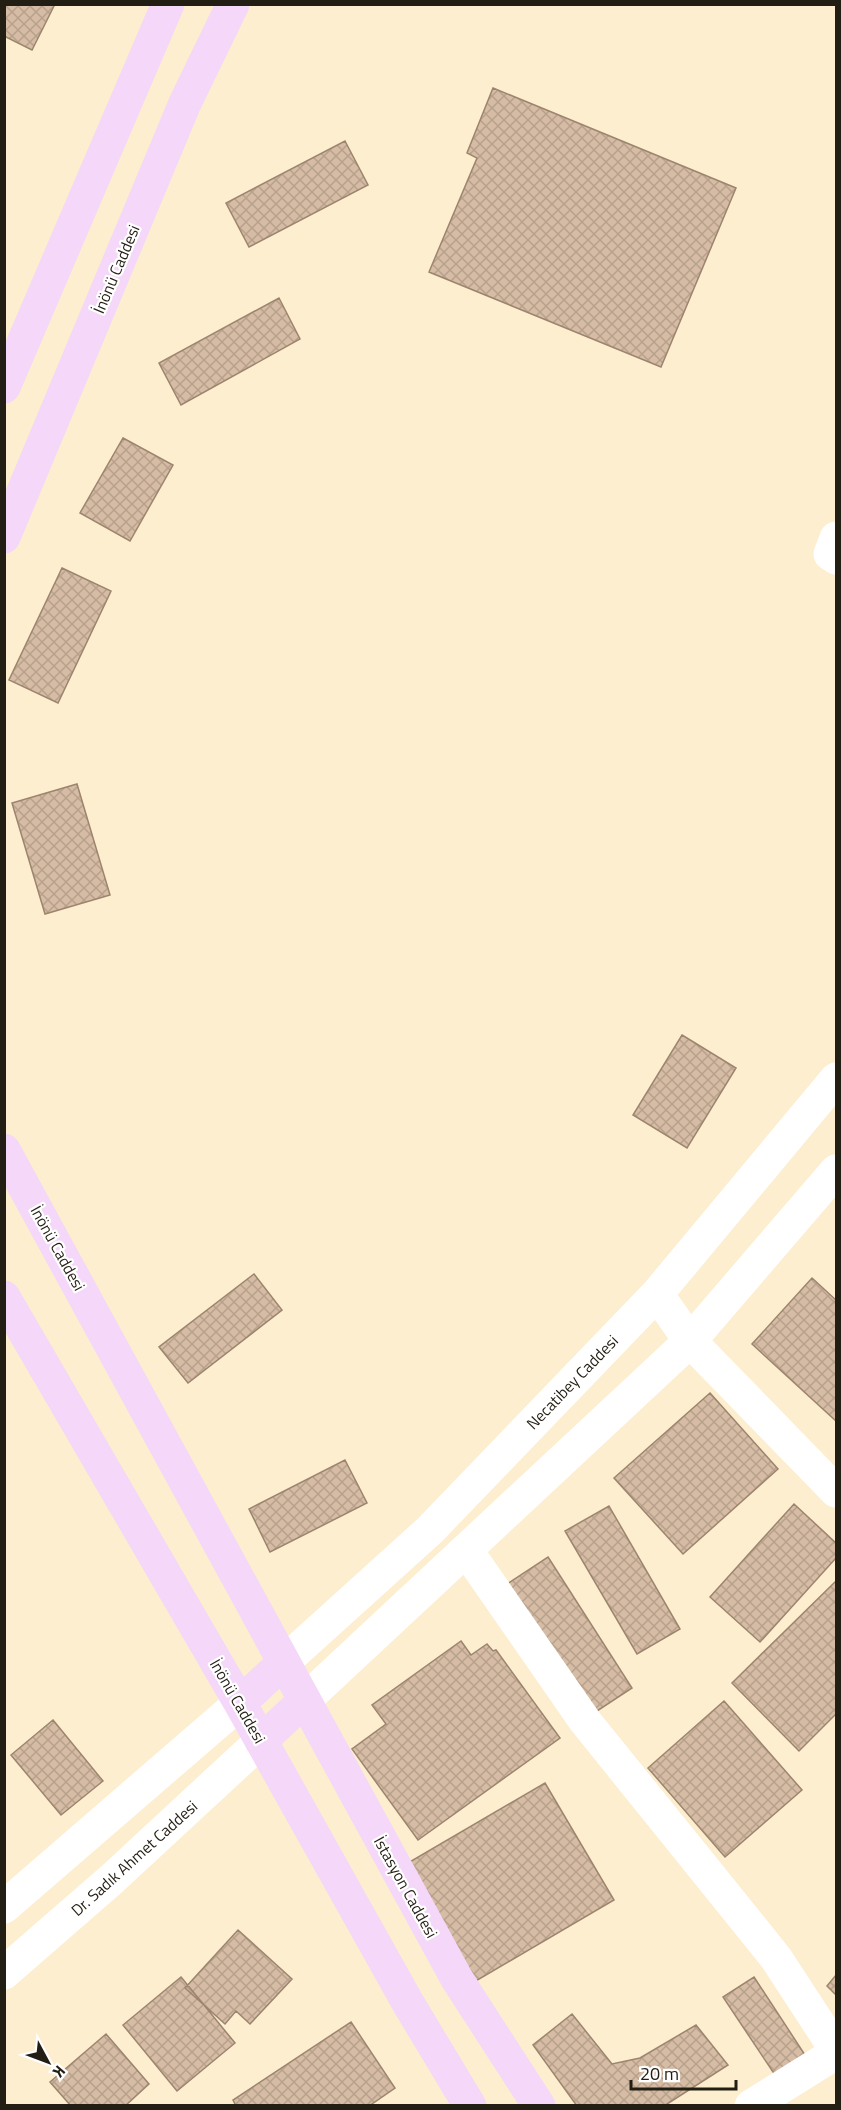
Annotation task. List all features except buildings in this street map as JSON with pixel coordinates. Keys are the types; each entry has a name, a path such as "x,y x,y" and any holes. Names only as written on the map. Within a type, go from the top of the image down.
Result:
{"main road":[{"path":"4,387 168,4"},
{"name":"İnönü Caddesi","path":"4,537 185,103 233,4"},
{"name":"İnönü Caddesi","path":"4,1150 284,1662"},
{"name":"İnönü Caddesi","path":"4,1296 240,1703 408,2003 470,2106"},
{"path":"240,1703 284,1662"},
{"name":"İstasyon Caddesi","path":"284,1662 457,1978 539,2106"},
{"path":"261,1741 304,1701"}],"street":[{"path":"837,538 830,555 837,558"},
{"name":"Necatibey Caddesi","path":"284,1662 430,1530 657,1294 837,1079"},
{"path":"304,1701 690,1341 837,1171"},
{"path":"657,1294 690,1341 837,1491"},
{"path":"467,1551 585,1721 776,1958 837,2051 751,2106"},
{"path":"4,1907 240,1703"},
{"name":"Dr. Sadık Ahmet Caddesi","path":"4,1972 112,1879 261,1741"}]}
